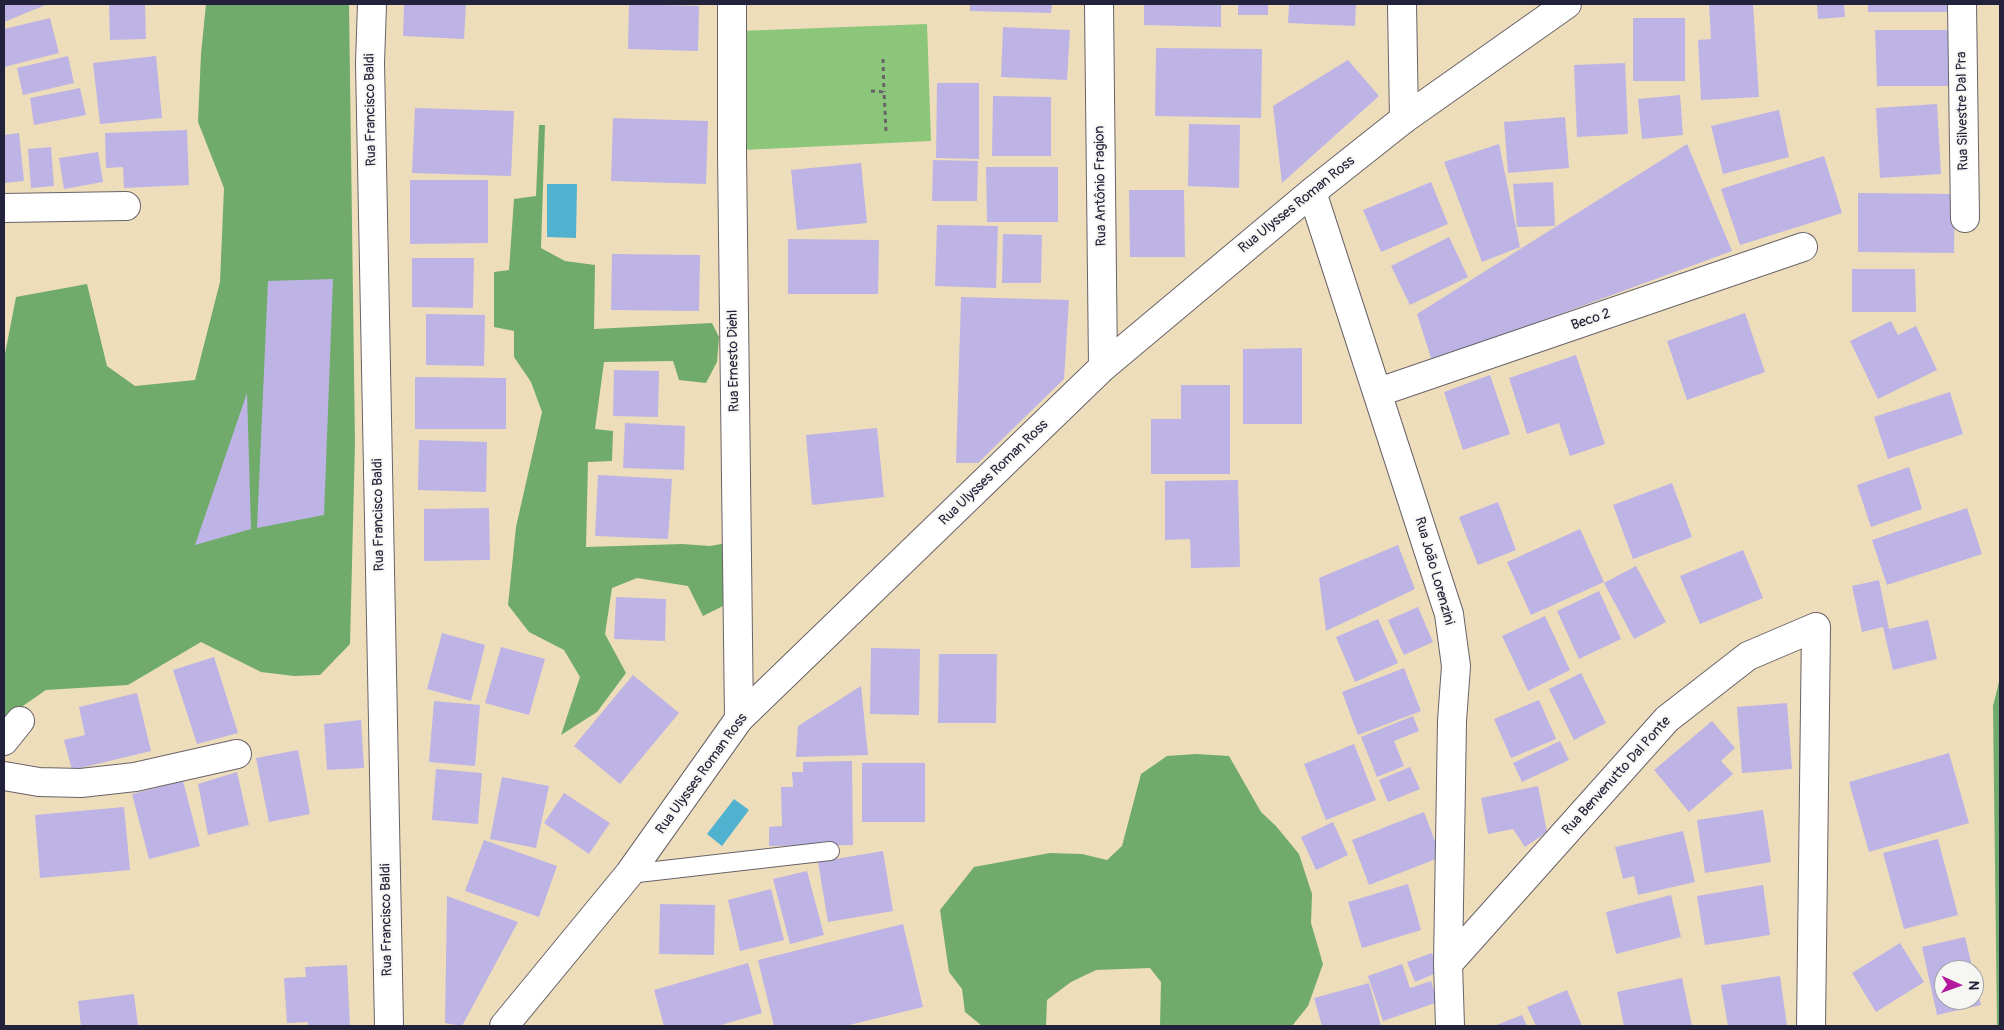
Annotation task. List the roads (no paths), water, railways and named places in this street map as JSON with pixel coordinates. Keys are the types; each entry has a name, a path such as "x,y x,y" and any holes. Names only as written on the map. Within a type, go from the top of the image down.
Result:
{"street":[{"name":"Rua Francisco Baldi","path":"372,4 370,73 389,1026"},
{"name":"Rua Ernesto Diehl","path":"732,4 739,719"},
{"name":"Rua Antônio Fragion","path":"1099,4 1103,368"},
{"path":"1402,4 1404,119"},
{"name":"Rua Ulysses Roman Ross","path":"504,1026 630,874 739,719 1103,368 1312,192 1404,119 1567,4"},
{"name":"Rua Silvestre Dal Pra","path":"1962,4 1965,218"},
{"name":"Rua João Lorenzini","path":"1312,192 1379,392 1450,614 1455,658 1448,964 1450,1026"},
{"path":"4,208 126,206"},
{"name":"Beco 2","path":"1379,392 1803,247"},
{"name":"Rua Benvenutto Dal Ponte","path":"1448,964 1668,719 1748,656 1816,627 1811,1026"},
{"path":"4,776 39,782 81,783 135,777 236,754"}],"lane":[{"path":"630,874 830,851"}],"water":[{"path":"547,184 577,184 576,238 547,237"},
{"path":"734,799 749,810 722,846 707,834"}]}
